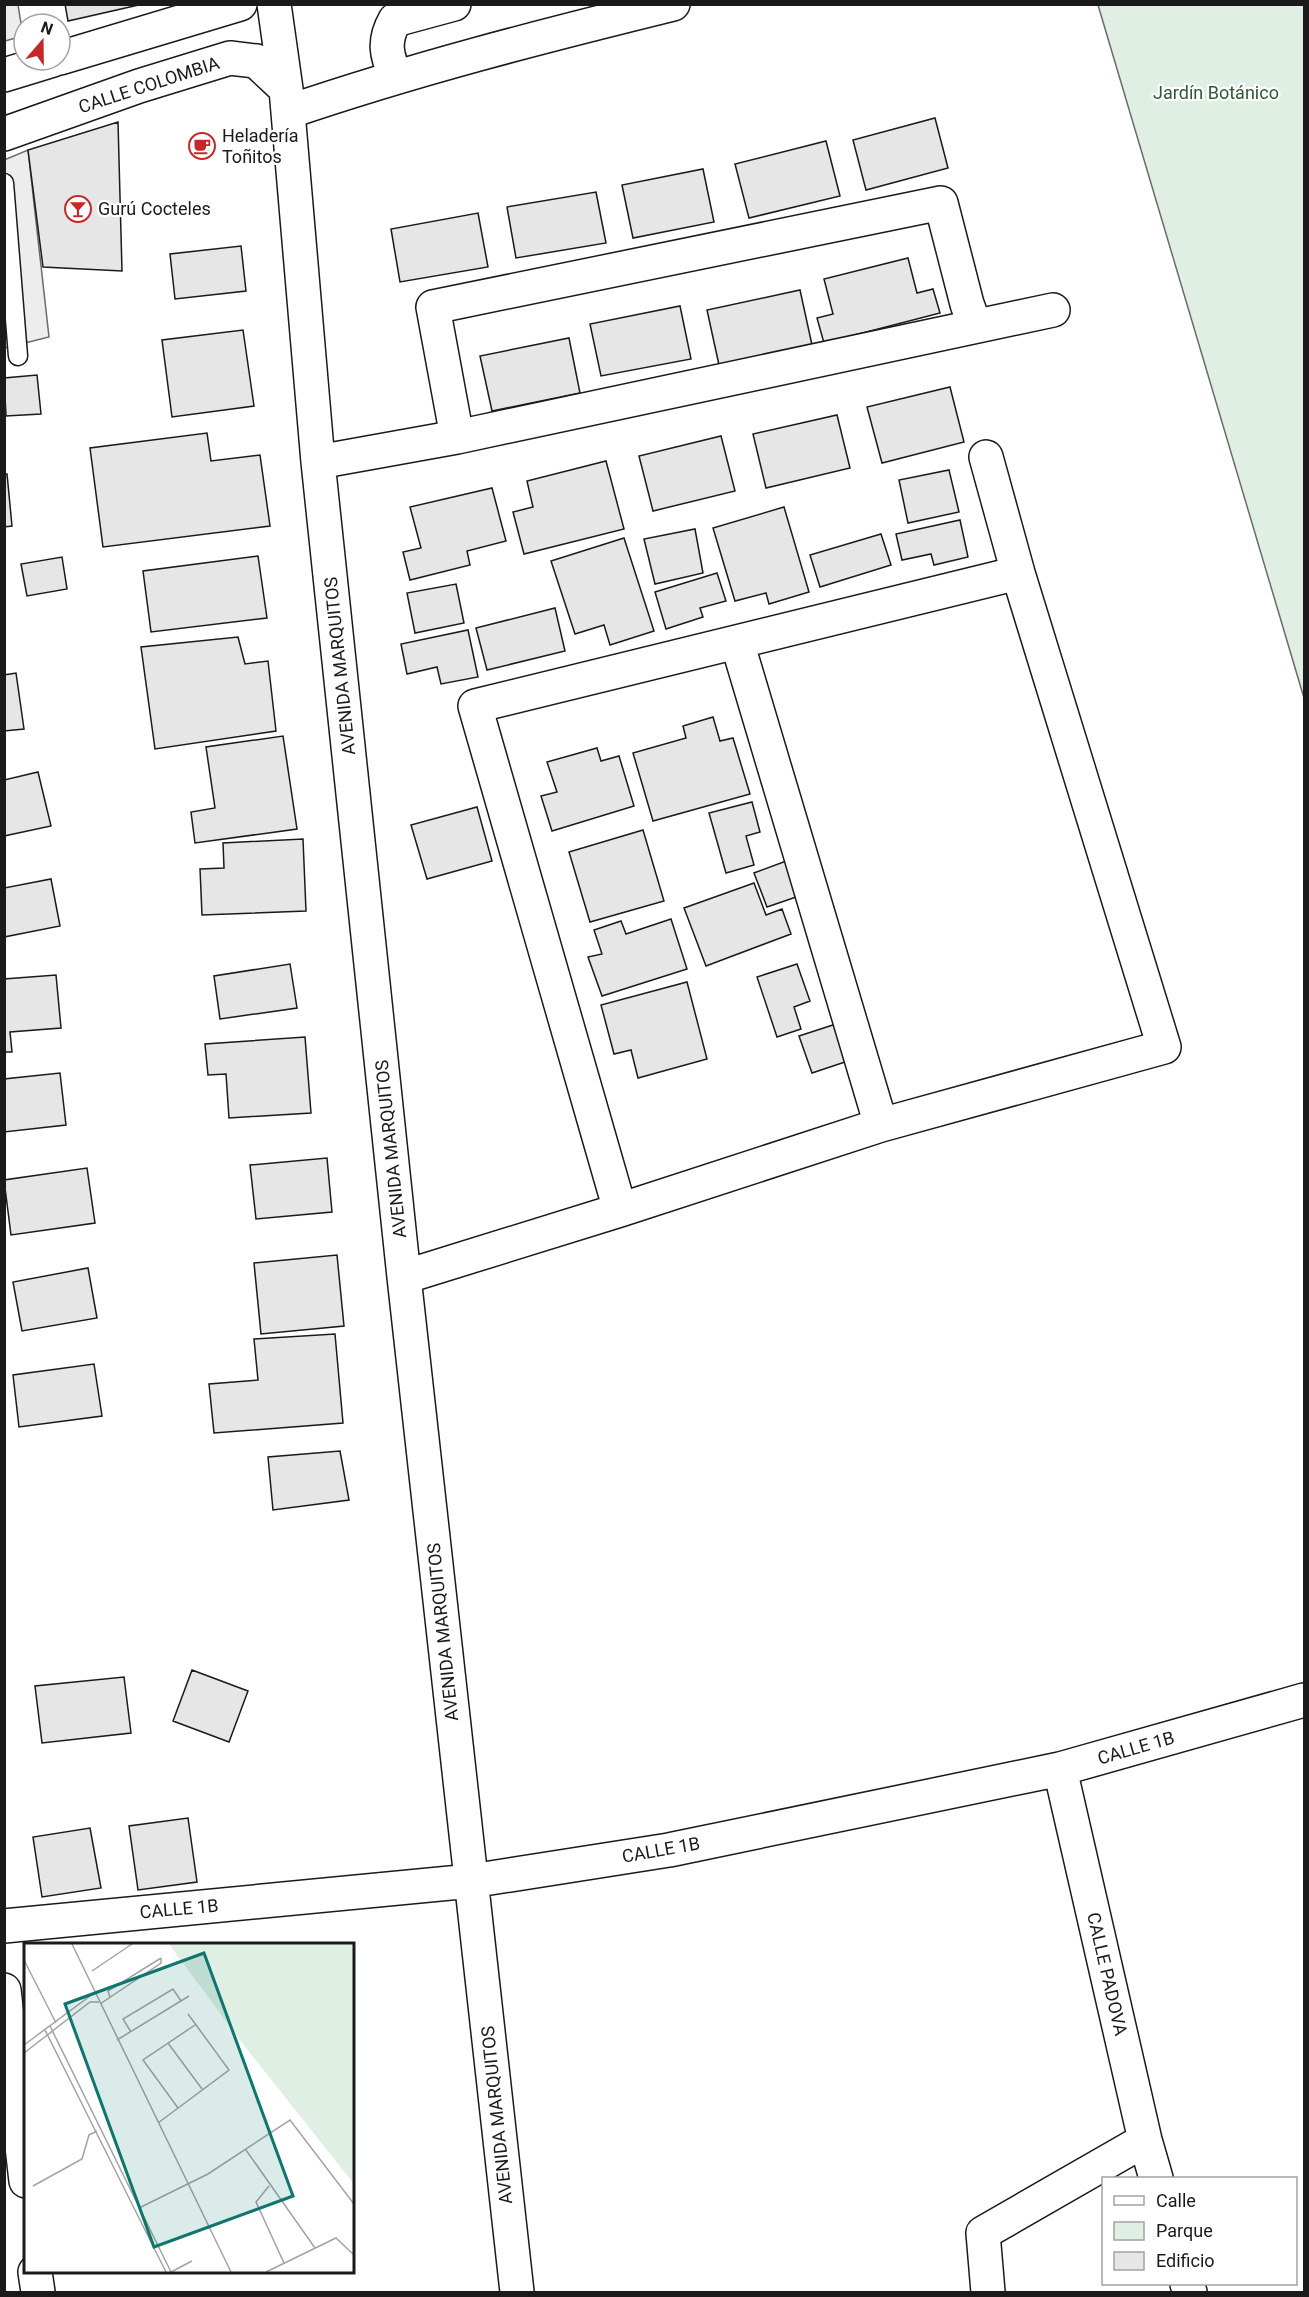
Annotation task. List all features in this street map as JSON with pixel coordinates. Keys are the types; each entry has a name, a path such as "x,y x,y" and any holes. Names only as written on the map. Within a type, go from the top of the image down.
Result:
{"street":[{"path":"72,54 240,4"},
{"name":"AVENIDA MARQUITOS","path":"274,4 287,100 318,462 404,1277 517,2292"},
{"path":"396,77 387,59 388,32 395,20 454,4"},
{"path":"287,100 396,77 551,34 673,4"},
{"name":"CALLE COLOMBIA","path":"4,134 139,86 230,58 256,62 287,100"},
{"path":"457,437 433,307 941,203 967,304 975,326"},
{"path":"318,462 457,437 1053,310"},
{"path":"404,1277 881,1125 1164,1047 1018,573 986,457"},
{"path":"620,1210 475,706 1018,573"},
{"path":"737,642 881,1125"},
{"name":"CALLE 1B","path":"4,1926 471,1881 669,1850 1060,1769 1305,1700"},
{"name":"CALLE PADOVA","path":"1060,1769 1144,2140 1156,2177"},
{"path":"4,1990 24,2164"},
{"path":"988,2292 983,2233 1144,2140"},
{"path":"35,2273 38,2292"}],"lane":[{"path":"4,183 18,356"}],"green space":[{"name":"Jardín Botánico","path":"1098,5 1304,5 1304,698"}],"shaded area":[{"path":"5,4 18,5 19,12 12,12 12,39 5,41"},
{"path":"28,150 49,337 5,348 4,160"}],"building":[{"path":"65,4 143,4 72,20 72,12 66,12"},
{"path":"935,118 948,168 866,190 853,140"},
{"name":"Gurú Cocteles","path":"118,122 122,271 43,267 28,150"},
{"path":"826,141 840,196 749,218 735,164"},
{"path":"703,169 714,222 633,238 622,185"},
{"path":"596,192 606,243 516,258 507,207"},
{"path":"478,213 488,267 400,282 391,229"},
{"path":"241,246 246,291 175,299 170,254"},
{"path":"908,258 917,293 933,289 940,313 824,343 817,318 833,314 824,279"},
{"path":"800,290 812,345 719,365 707,310"},
{"path":"680,306 691,359 601,376 590,324"},
{"path":"243,330 254,406 172,417 162,340"},
{"path":"569,338 580,393 492,411 480,356"},
{"path":"37,375 41,414 6,416 4,378"},
{"path":"950,387 964,442 882,463 867,407"},
{"path":"837,415 850,468 766,488 753,434"},
{"path":"207,433 211,461 260,455 270,526 103,547 90,448"},
{"path":"721,436 735,491 653,511 639,456"},
{"path":"606,461 624,529 524,554 513,512 533,507 527,481"},
{"path":"949,470 959,512 908,523 899,480"},
{"path":"4,474 7,474 12,526 4,527"},
{"path":"492,488 506,541 467,551 470,565 410,580 403,552 421,548 410,507"},
{"path":"784,507 809,592 769,604 766,593 735,601 713,528"},
{"path":"960,520 968,557 934,565 931,554 902,560 896,534"},
{"path":"695,529 703,573 655,584 644,539"},
{"path":"881,534 891,565 820,587 810,555"},
{"path":"624,538 654,631 610,645 604,625 575,634 551,561"},
{"path":"258,556 267,618 151,632 143,571"},
{"path":"62,557 67,589 27,596 21,564"},
{"path":"717,573 726,601 700,608 703,617 666,629 655,592"},
{"path":"456,584 464,623 415,633 407,593"},
{"path":"555,608 565,651 487,670 476,628"},
{"path":"468,630 478,677 441,684 437,667 407,674 401,644"},
{"path":"238,637 245,664 268,661 276,731 155,749 141,647"},
{"path":"16,673 24,729 4,731 4,675"},
{"path":"713,717 720,741 733,738 750,794 653,821 633,753 686,738 683,726"},
{"path":"283,736 297,829 195,843 191,812 215,808 206,747"},
{"path":"597,748 601,761 619,756 634,806 552,831 541,796 557,792 547,762"},
{"path":"38,772 51,826 4,836 4,780"},
{"path":"752,802 760,832 746,836 754,865 726,873 709,813"},
{"path":"477,807 492,861 427,879 411,825"},
{"path":"643,830 664,901 590,922 569,852"},
{"path":"303,839 306,911 202,915 200,869 224,868 223,843"},
{"path":"789,860 802,895 767,907 754,873"},
{"path":"51,879 60,926 4,937 4,888"},
{"path":"754,883 766,915 782,909 791,934 706,966 684,908"},
{"path":"671,919 687,969 602,996 588,957 602,954 594,930 621,921 626,934"},
{"path":"290,964 297,1008 220,1019 214,976"},
{"path":"797,964 810,1001 794,1007 801,1029 777,1037 757,977"},
{"path":"56,975 61,1028 10,1032 12,1052 4,1052 4,979"},
{"path":"687,982 707,1059 638,1078 631,1050 614,1054 601,1005"},
{"path":"839,1023 851,1060 812,1073 799,1036"},
{"path":"305,1037 311,1113 229,1118 226,1074 208,1075 205,1044"},
{"path":"60,1073 66,1125 4,1132 4,1079"},
{"path":"327,1158 332,1212 256,1219 250,1165"},
{"path":"87,1168 95,1223 11,1235 4,1180"},
{"path":"337,1255 344,1326 261,1334 254,1263"},
{"path":"88,1268 97,1318 22,1331 13,1282"},
{"path":"335,1334 343,1423 214,1433 209,1384 258,1380 254,1339"},
{"path":"94,1364 102,1416 19,1427 13,1375"},
{"path":"340,1451 349,1500 273,1510 268,1457"},
{"path":"192,1670 248,1691 229,1742 173,1721"},
{"path":"124,1677 131,1733 42,1743 35,1686"},
{"path":"188,1818 197,1882 138,1890 129,1826"},
{"path":"90,1828 101,1888 42,1897 33,1837"}],"place":[{"name":"Heladería Toñitos","path":"202,146"},
{"name":"Gurú Cocteles","path":"78,209"}]}
